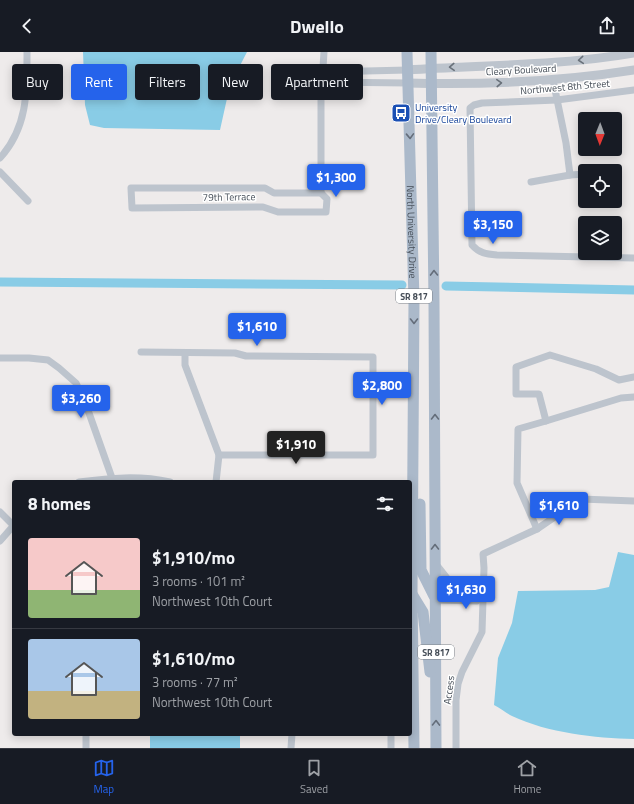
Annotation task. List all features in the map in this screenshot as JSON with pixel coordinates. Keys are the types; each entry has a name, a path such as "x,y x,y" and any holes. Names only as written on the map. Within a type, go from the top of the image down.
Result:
{"main road":[{"name":"North University Drive","path":"407,52 414,300 412,523"},
{"name":"North University Drive","path":"431,52 436,748"},
{"path":"413,452 418,456 419,460 421,570 435,600"},
{"path":"412,596 423,612 432,689 436,703"},
{"name":"North University Drive","path":"412,645 414,748"}],"street":[{"path":"0,158 10,145 22,118 26,104 27,52"},
{"path":"323,64 324,52"},
{"name":"Cleary Boulevard","path":"408,70 585,60 634,53"},
{"path":"363,71 408,70"},
{"name":"Cleary Boulevard","path":"408,82 483,84 553,80 634,70"},
{"path":"553,80 566,143 570,175"},
{"path":"363,82 408,82"},
{"name":"Northwest 8th Street","path":"634,90 557,100 482,103 474,105 470,108 472,245 477,251 485,254 496,255 634,258"},
{"path":"321,100 321,193"},
{"path":"0,172 28,201"},
{"path":"531,182 578,174"},
{"name":"79th Terrace","path":"132,188 265,188 274,193 321,193 327,199 326,212 278,212 263,207 132,208 132,188"},
{"path":"141,352 235,353 246,356 373,357 373,455 219,455"},
{"path":"185,353 185,364 219,455 216,480"},
{"path":"546,421 539,394 516,394 516,367 550,355 596,369 619,380 634,377"},
{"path":"0,358 29,358 48,360 76,383 89,413 112,478"},
{"path":"634,397 621,398 518,429 517,483 537,529 581,500 634,501"},
{"path":"96,480 112,478 146,478 158,480"},
{"path":"0,512 12,523"},
{"path":"0,541 12,527"},
{"name":"Access","path":"456,748 456,700 458,684 462,672 482,632 484,592 483,554 537,529"},
{"path":"435,563 450,582 475,582 484,592 477,601 435,600"},
{"path":"86,736 86,748"},
{"path":"291,748 292,736"},
{"path":"391,736 391,748"}],"water":[{"path":"83,52 247,52 241,64 208,64 208,100 227,100 220,130 104,128 90,125 85,100 127,100 127,64 83,64"},
{"path":"618,552 634,555 634,739 572,734 541,727 512,716 494,705 498,658 512,623 518,591 595,590 609,587"},
{"path":"150,736 240,736 240,748 150,748"}],"waterway":[{"path":"0,282 402,285"},
{"path":"446,286 634,290"}],"place":[{"name":"University Drive/Cleary Boulevard","path":"401,113"}]}
